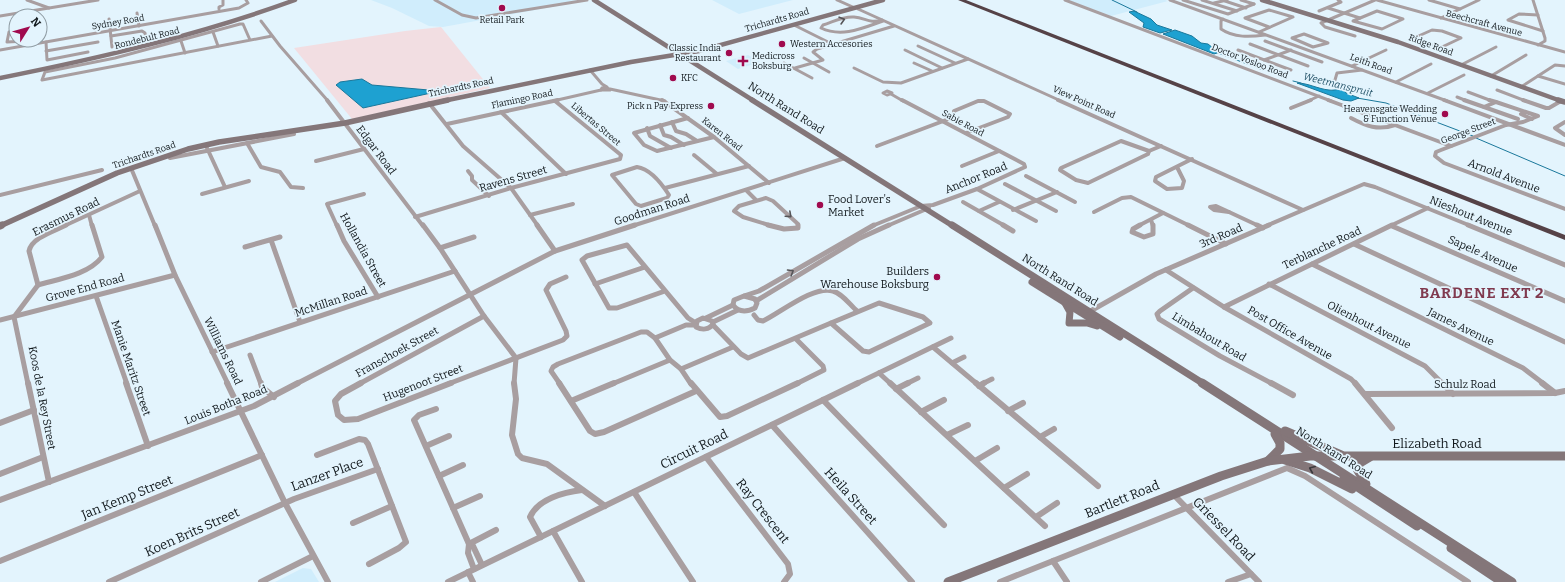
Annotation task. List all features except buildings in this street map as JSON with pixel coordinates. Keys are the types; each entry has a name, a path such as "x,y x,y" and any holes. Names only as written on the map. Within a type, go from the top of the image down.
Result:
{"highway":[{"path":"961,0 1565,238"},
{"path":"972,0 1565,232"}],"main road":[{"name":"Rondebult Road","path":"0,77 75,62 156,42 222,24 288,0"},
{"name":"Rondebult Road","path":"0,77 87,61 160,44 225,25 295,0"},
{"name":"North Rand Road","path":"587,0 679,55 709,78 924,208 1087,313 1261,420 1373,497 1502,582"},
{"name":"North Rand Road","path":"594,0 667,50 679,55"},
{"name":"Trichardts Road","path":"0,224 131,168 175,153 205,145 345,123 429,103 590,70 713,48 856,9 883,0"},
{"name":"Ridge Road","path":"1259,0 1418,49 1563,102"},
{"name":"Ridge Road","path":"1262,0 1289,9"},
{"path":"631,62 662,55 667,53 667,50"},
{"name":"North Rand Road","path":"924,208 1064,302 1087,313 1122,338 1275,434 1368,488 1512,582"},
{"path":"1064,302 1070,312 1069,323 1092,324 1122,338"},
{"path":"1261,420 1324,449 1348,457"},
{"path":"1268,461 1280,451 1281,448 1280,440 1275,434"},
{"name":"Elizabeth Road","path":"1314,457 1565,456"},
{"name":"Bartlett Road","path":"948,582 1173,493 1268,461 1314,457"},
{"path":"1368,488 1357,469 1360,463 1370,457"},
{"path":"1280,459 1310,468 1373,497"}],"street":[{"path":"27,0 49,8"},
{"path":"0,16 98,0"},
{"path":"219,9 219,6 223,5 223,0"},
{"name":"Sydney Road","path":"48,42 239,8 248,3 246,0"},
{"path":"435,0 465,17 478,18 587,0"},
{"name":"View Point Road","path":"837,0 1303,210"},
{"name":"Doctor Vosloo Road","path":"1065,0 1451,146"},
{"name":"Leith Road","path":"1170,0 1298,45 1565,145"},
{"path":"1183,0 1226,14 1254,4 1242,0"},
{"path":"1202,0 1237,11"},
{"path":"1194,8 1209,2 1226,0 1246,8"},
{"path":"1319,11 1341,2 1338,0"},
{"path":"1354,36 1324,27 1321,23 1376,0"},
{"name":"Beechcraft Avenue","path":"1376,0 1565,52"},
{"path":"1429,0 1460,9"},
{"path":"1441,18 1478,0"},
{"path":"1534,0 1545,41 1538,45"},
{"path":"1328,8 1360,18 1377,11 1403,19 1380,30 1353,21 1360,18"},
{"path":"1259,32 1293,17 1267,10 1245,18 1269,27"},
{"path":"137,13 139,26"},
{"path":"1538,15 1519,14 1508,20 1543,30"},
{"path":"852,17 857,17 871,23 882,20 839,34 830,33 821,28 824,25 852,17"},
{"path":"109,18 112,47"},
{"path":"1223,19 1221,21 1221,29 1227,32 1248,36 1267,35"},
{"name":"Edgar Road","path":"261,21 272,36 329,102 440,248 484,316 516,358"},
{"path":"250,40 241,24 148,50 45,72 42,80 272,36"},
{"path":"794,25 832,44"},
{"path":"795,68 823,60 813,51 894,26"},
{"path":"1418,49 1428,44 1443,47 1460,38 1458,36 1434,30 1414,38 1415,40 1428,44"},
{"path":"111,36 142,31 145,33 146,39"},
{"path":"212,32 218,46"},
{"path":"1286,49 1298,45 1315,47 1328,43 1304,34 1292,38 1298,45"},
{"path":"1321,40 1327,38"},
{"path":"181,41 185,53"},
{"path":"1265,41 1322,62"},
{"path":"88,52 47,60 46,51 98,42"},
{"path":"1250,44 1308,66"},
{"path":"1264,60 1292,51 1298,45"},
{"path":"918,46 953,63"},
{"path":"1461,65 1496,47"},
{"name":"Sydney Road","path":"0,50 12,48"},
{"path":"148,50 151,59"},
{"path":"905,50 942,68"},
{"path":"1238,50 1291,70"},
{"path":"1352,66 1386,50"},
{"path":"1491,76 1526,55"},
{"path":"115,58 116,66"},
{"path":"804,58 829,72"},
{"path":"854,68 876,79 888,83 898,83 966,58"},
{"path":"784,63 812,78"},
{"path":"914,63 932,71"},
{"path":"1396,82 1431,64"},
{"path":"80,65 81,73"},
{"path":"1521,86 1555,65 1565,66"},
{"path":"590,70 605,89"},
{"path":"1328,85 1335,80 1337,73 1363,70"},
{"path":"1428,94 1464,75"},
{"path":"1538,76 1565,84"},
{"name":"Flamingo Road","path":"447,124 605,89 664,100"},
{"path":"1498,90 1546,108 1563,102"},
{"path":"1468,92 1525,112 1521,114 1532,119"},
{"name":"Sabie Road","path":"891,94 1024,164 1025,167"},
{"path":"1291,108 1319,96"},
{"path":"1457,98 1518,119"},
{"name":"Karen Road","path":"664,100 714,137 769,183"},
{"name":"Libertas Street","path":"555,101 621,156 620,159 617,160"},
{"path":"877,146 955,116 954,111 980,101 987,102 1010,114 1008,117 966,133"},
{"path":"1484,107 1496,102"},
{"path":"429,103 463,146 511,188 555,251"},
{"path":"501,112 566,174"},
{"name":"George Street","path":"1438,159 1435,156 1436,152 1506,125 1514,125 1540,115 1525,112"},
{"path":"688,118 647,128 634,133 639,141 654,151 714,137"},
{"path":"1351,118 1378,130 1384,130 1395,125"},
{"path":"672,122 676,131 686,134 697,141"},
{"path":"1565,122 1554,128 1565,135"},
{"path":"660,125 664,134 684,145"},
{"path":"647,128 650,136 671,148"},
{"path":"170,158 294,134"},
{"path":"1149,151 1121,141 1061,168 1060,170 1076,180 1088,183 1148,154 1149,151 1161,146"},
{"path":"247,143 261,167 280,172 291,188 303,188"},
{"path":"205,145 225,187"},
{"path":"316,161 364,149"},
{"path":"962,166 999,151"},
{"path":"694,155 717,174"},
{"name":"Goodman Road","path":"470,295 555,251 842,159"},
{"path":"1177,167 1184,181 1182,188 1167,188 1155,181 1156,177 1192,159"},
{"name":"Arnold Avenue","path":"1438,159 1565,209"},
{"name":"Ravens Street","path":"415,217 489,196 511,188 617,160"},
{"path":"665,188 749,166"},
{"path":"637,167 645,168 665,188 669,195 667,198 645,205 638,205 612,175 637,167"},
{"name":"Anchor Road","path":"924,208 977,189 1025,167"},
{"name":"Williams Road","path":"131,168 175,275 242,411 285,503 328,582"},
{"path":"0,195 102,170"},
{"path":"468,171 472,176 472,180 489,196"},
{"path":"1026,176 1075,202"},
{"path":"202,194 249,181"},
{"path":"1005,184 1036,202 1056,211"},
{"name":"3rd Road","path":"1087,313 1135,284 1361,185 1369,185"},
{"name":"Nieshout Avenue","path":"1369,185 1565,265"},
{"path":"977,189 1013,210 1036,221"},
{"path":"746,190 756,200"},
{"name":"Erasmus Road","path":"38,285 29,251 30,246 41,237 140,191"},
{"path":"1013,210 1036,202 1057,192"},
{"name":"Hollandia Street","path":"364,194 327,204 344,241 378,297"},
{"path":"1094,212 1120,198 1126,197 1136,199 1226,244"},
{"path":"766,198 771,199 798,224 798,227 791,230 776,227 735,213 735,209 739,206 756,200 766,198"},
{"path":"963,202 1013,231"},
{"path":"979,212 999,202"},
{"path":"530,215 573,204"},
{"path":"655,338 686,325 695,324 698,320 706,318 733,305 734,300 759,291 857,234 924,208"},
{"path":"733,305 738,310 745,311 752,309 756,306 756,301 778,286 854,241 924,208"},
{"name":"Terblanche Road","path":"1224,306 1428,208"},
{"path":"1229,212 1263,228"},
{"path":"1151,220 1154,230 1153,234 1144,237 1136,235 1132,232 1133,229 1163,213"},
{"path":"14,317 38,285 86,269 100,261 102,257 89,215"},
{"name":"Sapele Avenue","path":"1392,226 1565,301"},
{"path":"245,247 280,237"},
{"path":"440,248 474,237"},
{"path":"271,240 300,322"},
{"path":"1354,244 1565,342"},
{"path":"665,291 611,309 608,307 583,262 583,259 587,256 626,245 688,318 702,329 708,329 713,324 738,310"},
{"name":"James Avenue","path":"1312,264 1523,368 1555,393"},
{"path":"596,284 645,267"},
{"name":"Post Office Avenue","path":"1166,270 1193,288 1346,376 1365,394 1392,428"},
{"name":"McMillan Road","path":"212,352 455,271"},
{"name":"Grove End Road","path":"0,320 175,275"},
{"name":"Hugenoot Street","path":"338,415 344,420 358,419 563,340 568,336 567,331 554,311 546,290 550,284 566,277"},
{"name":"Olienhout Avenue","path":"1269,284 1425,366 1453,394"},
{"name":"Limbahout Road","path":"1193,288 1160,311 1157,314 1159,319 1220,356 1293,395"},
{"path":"754,315 758,320 766,320 796,302 826,290 835,292 857,311"},
{"name":"Louis Botha Road","path":"0,500 242,411 274,397 470,295"},
{"name":"Manie Maritz Street","path":"96,296 148,446"},
{"path":"744,296 752,297 756,301"},
{"path":"706,318 733,347 743,356 748,358 796,339 876,303 882,303 926,318 930,323 872,351 866,352 832,323"},
{"name":"Franschoek Street","path":"338,415 335,401 341,394 484,316"},
{"name":"Koos de la Rey Street","path":"14,317 49,482"},
{"path":"696,391 600,434 595,434 590,431 552,374 551,370 641,332 648,332 655,338 670,360 681,369 696,391 718,415 723,417 824,370 823,366 796,339"},
{"name":"Circuit Road","path":"448,582 951,338"},
{"path":"681,369 733,347"},
{"path":"933,348 1098,486"},
{"path":"250,355 262,387 274,397"},
{"path":"952,363 964,357"},
{"path":"516,358 514,383 516,399 512,435 518,454 524,460 539,461 547,464 605,506"},
{"path":"570,401 670,360"},
{"path":"879,373 1045,526"},
{"path":"896,389 918,378"},
{"path":"979,386 992,379"},
{"name":"Schulz Road","path":"1365,394 1555,393 1565,391"},
{"path":"823,400 944,525"},
{"path":"921,412 944,400"},
{"path":"1008,411 1023,403"},
{"path":"436,409 419,415 414,420 469,544 473,546 482,565"},
{"path":"0,423 34,410"},
{"path":"947,435 968,424"},
{"name":"Heila Street","path":"772,425 912,582"},
{"path":"1040,437 1054,429"},
{"path":"426,446 449,436"},
{"name":"Lanzer Place","path":"317,455 355,440 362,439 368,444 406,542 399,548 368,564"},
{"path":"975,461 997,448"},
{"name":"Jan Kemp Street","path":"0,561 262,455"},
{"path":"0,474 43,457"},
{"name":"Ray Crescent","path":"706,457 788,564 791,571 790,575 784,582"},
{"path":"439,476 463,465"},
{"name":"Lanzer Place","path":"285,503 378,469"},
{"path":"1000,582 1283,469 1290,469 1305,476 1468,582"},
{"path":"1004,488 1028,474"},
{"path":"541,537 530,517 533,509 545,501 567,492 583,490"},
{"path":"634,492 693,582"},
{"name":"Griessel Road","path":"1173,493 1259,582"},
{"path":"453,508 480,496"},
{"name":"Koen Brits Street","path":"109,582 285,503"},
{"path":"1036,517 1058,504"},
{"path":"353,523 392,506"},
{"path":"469,544 496,530"},
{"path":"553,531 582,582"},
{"path":"469,544 468,553 473,582"},
{"path":"261,582 313,556"},
{"path":"1053,561 1067,582"},
{"path":"1228,582 1251,574"}],"shaded area":[{"path":"371,0 584,1 443,27 429,26 392,8"},
{"path":"712,0 793,0 739,14"},
{"path":"1068,0 1165,0 1168,1 1111,16"},
{"path":"441,27 490,88 352,119 294,48 405,31"},
{"name":"Medicross Boksburg","path":"748,55 760,62 738,69 726,61"},
{"path":"303,568 311,569 319,582 275,582"}],"water":[{"path":"1134,11 1151,19 1157,25 1172,30 1160,33 1143,27 1144,23 1129,12"},
{"path":"1175,30 1192,36 1201,43 1208,44 1213,48 1223,51 1214,54 1163,34"},
{"path":"362,79 372,85 440,91 363,108 336,85 340,82"},
{"path":"1297,83 1331,90 1342,89 1346,93 1359,98 1351,101 1343,100"}],"waterway":[{"name":"Weetmanspruit","path":"1112,0 1137,12"},
{"name":"Weetmanspruit","path":"1218,53 1263,70"},
{"name":"Weetmanspruit","path":"1293,81 1301,83"},
{"name":"Weetmanspruit","path":"1357,98 1386,103 1473,136"},
{"name":"Weetmanspruit","path":"1476,138 1565,176"}],"place":[{"name":"Retail Park","path":"502,8"},
{"name":"Western Accesories","path":"782,44"},
{"name":"Classic India Restaurant","path":"729,53"},
{"name":"Medicross Boksburg","path":"743,61"},
{"name":"KFC","path":"673,78"},
{"name":"Pick n Pay Express","path":"711,106"},
{"name":"Heavensgate Wedding & Function Venue","path":"1445,114"},
{"name":"Food Lover's Market","path":"820,205"},
{"name":"Builders Warehouse Boksburg","path":"937,277"}],"district":[{"name":"BARDENE EXT 2","path":"1482,293"}]}
